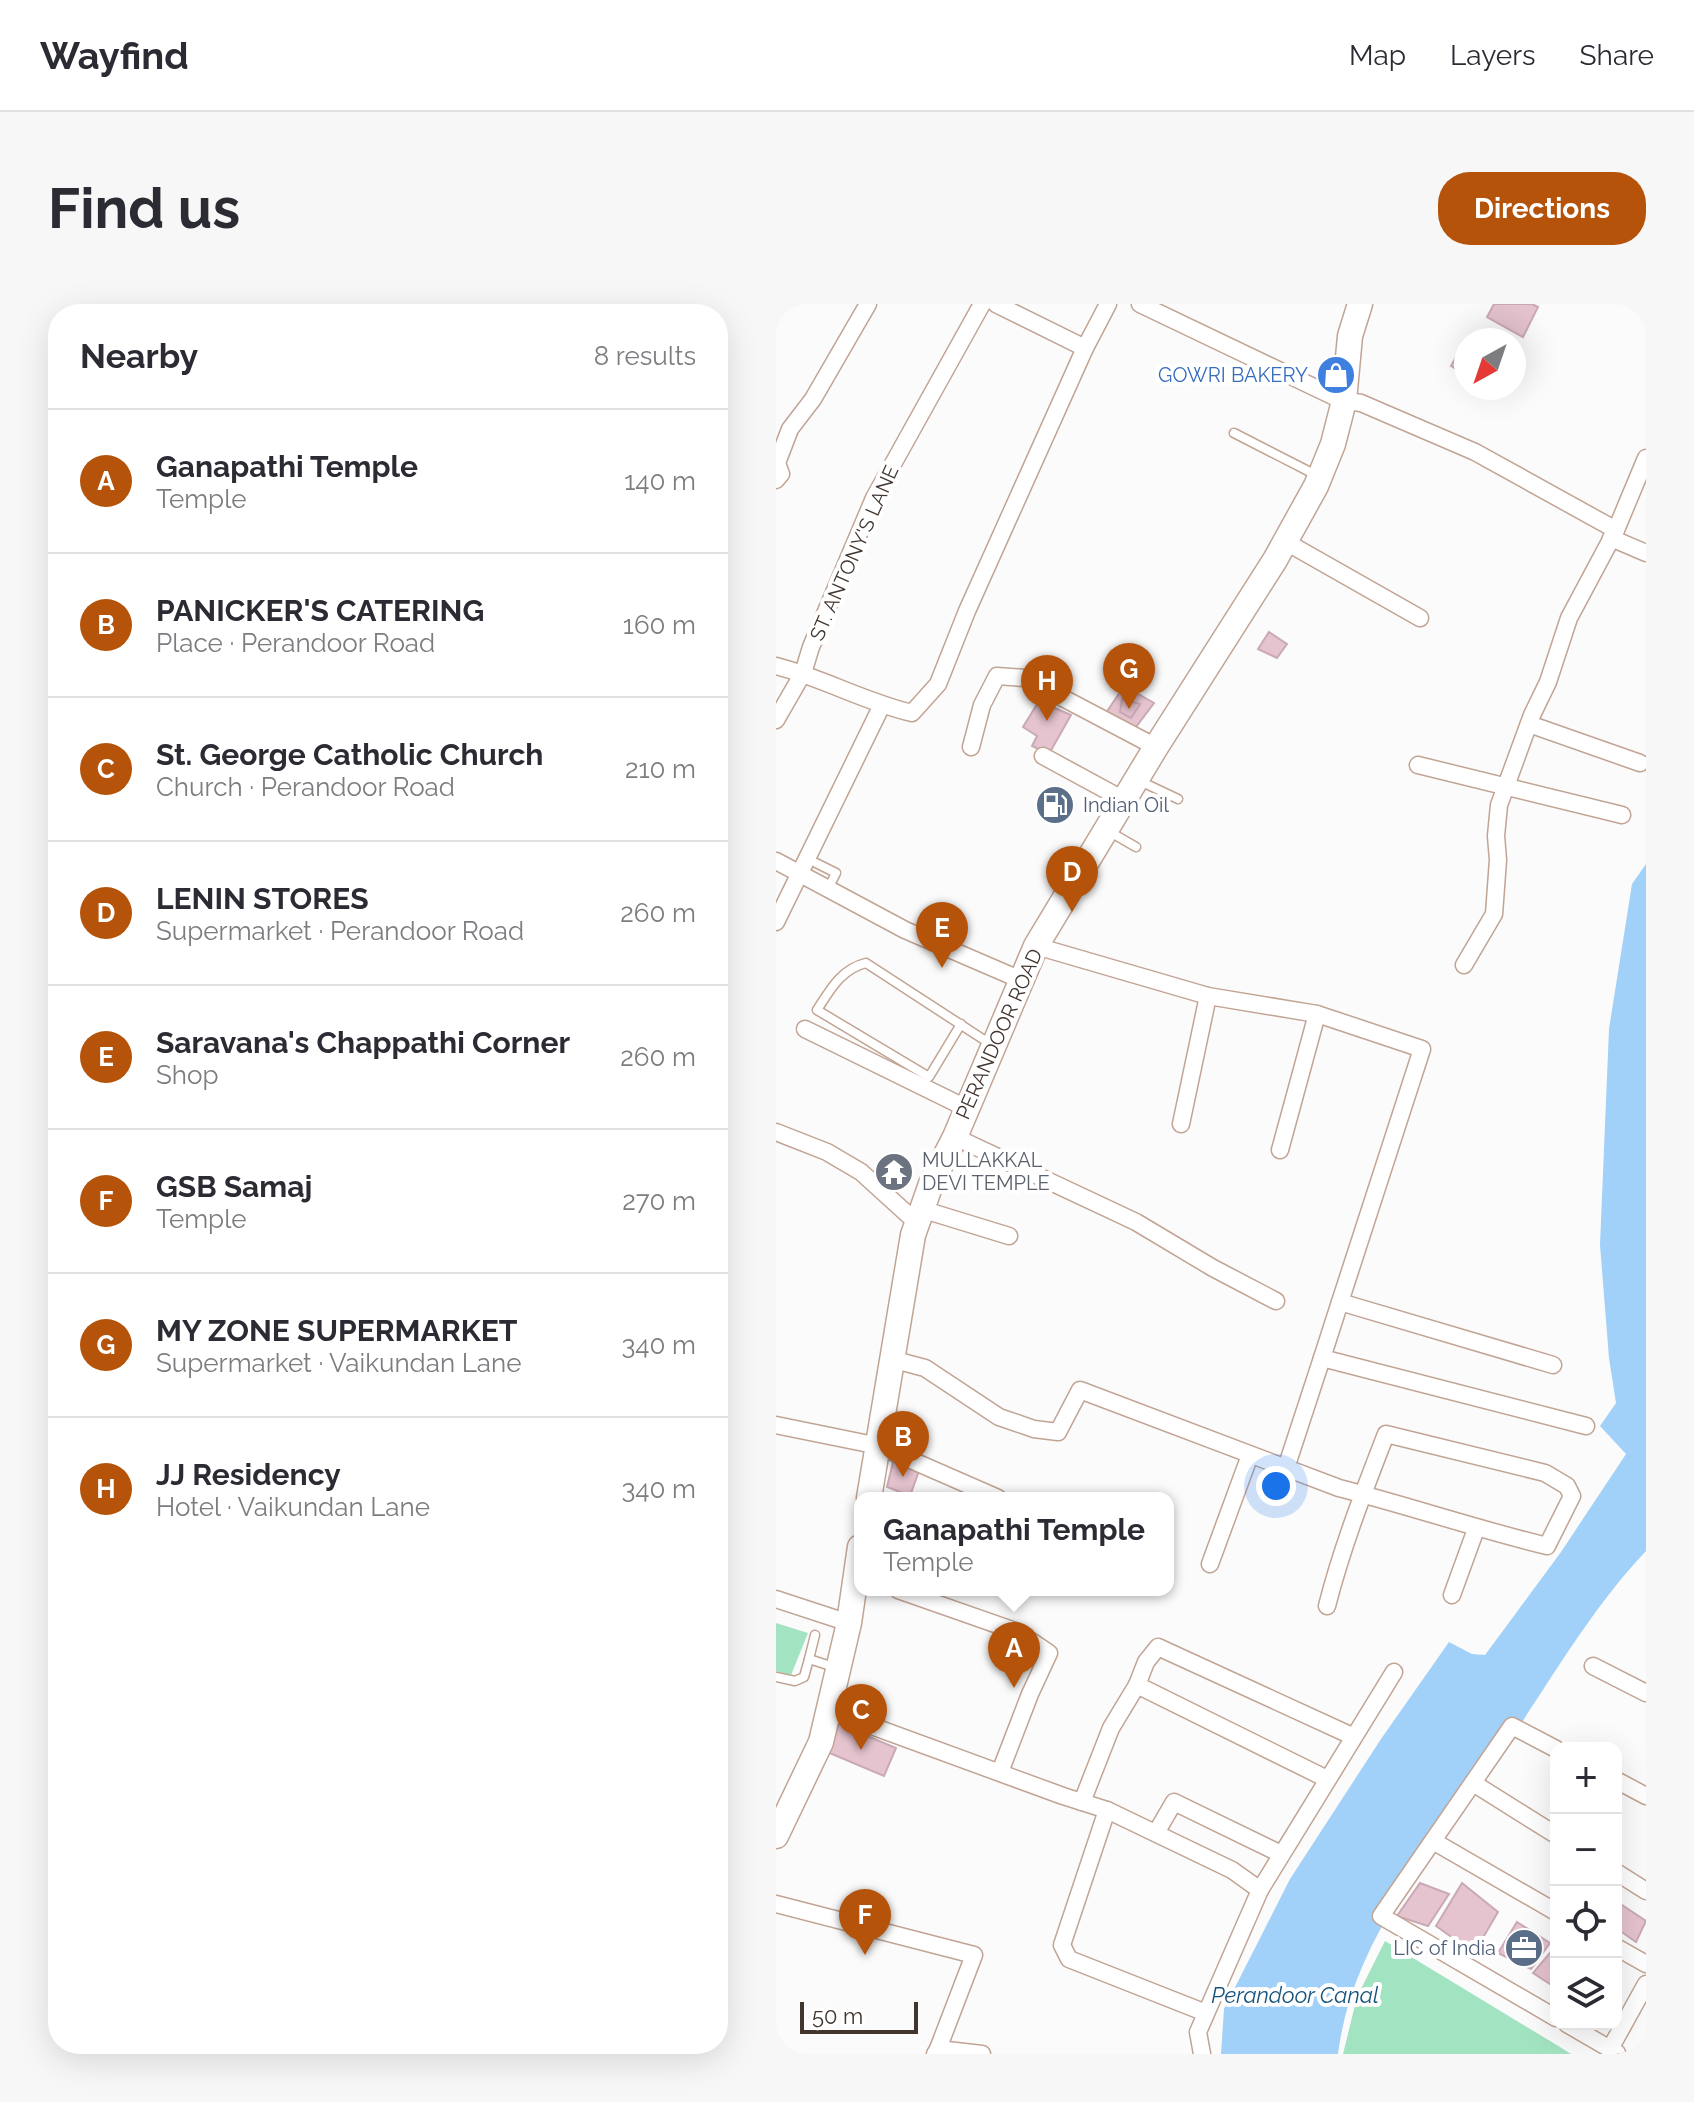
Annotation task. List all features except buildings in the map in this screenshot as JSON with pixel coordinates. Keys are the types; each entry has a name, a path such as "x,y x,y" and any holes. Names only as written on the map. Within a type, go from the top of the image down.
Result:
{"main road":[{"name":"PERANDOOR ROAD","path":"870,1492 918,1216 1036,946 1156,747 1286,542 1320,477 1333,444 1344,401 1350,336 1360,304"},
{"path":"776,1836 821,1742 854,1596"}],"street":[{"path":"776,480 781,474 777,463 790,429 813,399 868,304"},
{"name":"ST. ANTONY'S LANE","path":"776,720 803,673 874,498 982,304"},
{"path":"996,304 1085,348"},
{"path":"776,666 912,713 938,684 967,611 1085,348 1108,304"},
{"path":"1140,304 1344,401 1361,403 1475,452 1646,553"},
{"path":"1464,965 1494,914 1499,805 1548,682 1569,618 1614,534 1646,458"},
{"path":"1286,542 1420,618"},
{"path":"971,747 982,705 997,676 1025,678 1156,747"},
{"path":"776,922 882,705"},
{"path":"1529,724 1640,763"},
{"path":"1043,756 1124,800"},
{"path":"1418,765 1622,815"},
{"path":"776,861 905,930 1021,980"},
{"path":"1036,946 1208,996 1317,1014 1422,1049 1286,1468"},
{"path":"1181,1124 1208,996"},
{"path":"1280,1150 1317,1014"},
{"path":"805,1029 966,1108"},
{"path":"776,1132 827,1152 861,1172 918,1216 1009,1236"},
{"path":"955,1137 1136,1222 1276,1301"},
{"path":"1340,1302 1553,1365"},
{"path":"1322,1358 1586,1426"},
{"path":"891,1359 925,1368 999,1417 1034,1429 1058,1432 1080,1390 1363,1494 1476,1529 1547,1546 1572,1496 1567,1486 1545,1473 1386,1434 1363,1494 1336,1570 1327,1606"},
{"path":"776,1425 879,1446 984,1492"},
{"path":"1210,1564 1250,1455"},
{"path":"1452,1595 1476,1529"},
{"path":"915,1596 1018,1632 1049,1653 1000,1772"},
{"path":"776,1599 849,1623"},
{"path":"1082,1802 1111,1728 1137,1685 1146,1662 1158,1647 1352,1736"},
{"path":"1593,1666 1646,1693"},
{"path":"1202,2054 1198,2032 1260,1890 1394,1672"},
{"path":"1137,1685 1327,1779"},
{"path":"828,1710 1107,1810 1232,1870 1260,1890"},
{"path":"1550,1746 1512,1726 1381,1916 1550,2015"},
{"path":"1473,1783 1550,1831"},
{"path":"1622,1783 1646,1796"},
{"path":"1156,1833 1174,1802 1281,1854"},
{"path":"1107,1810 1062,1945 1069,1959 1206,2013"},
{"path":"1433,1841 1550,1909"},
{"path":"1622,1876 1646,1891"},
{"path":"776,1904 974,1955 936,2051 982,2054"},
{"path":"1622,1950 1646,1964"},
{"path":"1577,2030 1614,2051 1646,1984"}],"lane":[{"path":"1234,433 1320,477"},
{"path":"1124,800 1131,803 1142,782 1178,799"},
{"path":"1106,830 1136,847"},
{"path":"816,863 836,873 828,889"},
{"path":"961,1024 929,1077 817,1010 836,981 854,966 866,963 961,1024 992,1046"},
{"path":"776,1677 795,1681 804,1677 815,1635"},
{"path":"809,1659 838,1669"}],"green space":[{"path":"776,1623 808,1633 791,1675 776,1671"},
{"path":"1385,1941 1571,2054 1343,2054 1357,1997"}],"water":[{"name":"Perandoor Canal","path":"1646,864 1646,1551 1590,1620 1404,1890 1362,1968 1347,2010 1338,2054 1221,2054 1224,2009 1290,1879 1381,1739 1449,1642 1472,1654 1485,1655 1561,1552 1626,1454 1600,1426 1616,1403 1609,1358 1600,1245 1609,1029 1632,884"}],"place":[{"name":"GOWRI BAKERY","path":"1336,375"},
{"name":"MY ZONE SUPERMARKET","path":"1129,709"},
{"name":"JJ Residency","path":"1047,721"},
{"name":"Indian Oil","path":"1055,805"},
{"name":"LENIN STORES","path":"1072,912"},
{"name":"Saravana's Chappathi Corner","path":"942,968"},
{"name":"MULLAKKAL DEVI TEMPLE","path":"894,1172"},
{"name":"PANICKER'S CATERING","path":"903,1477"},
{"name":"Ganapathi Temple","path":"1014,1688"},
{"name":"St. George Catholic Church","path":"861,1750"},
{"name":"LIC of India","path":"1524,1948"},
{"name":"GSB Samaj","path":"865,1955"}]}
